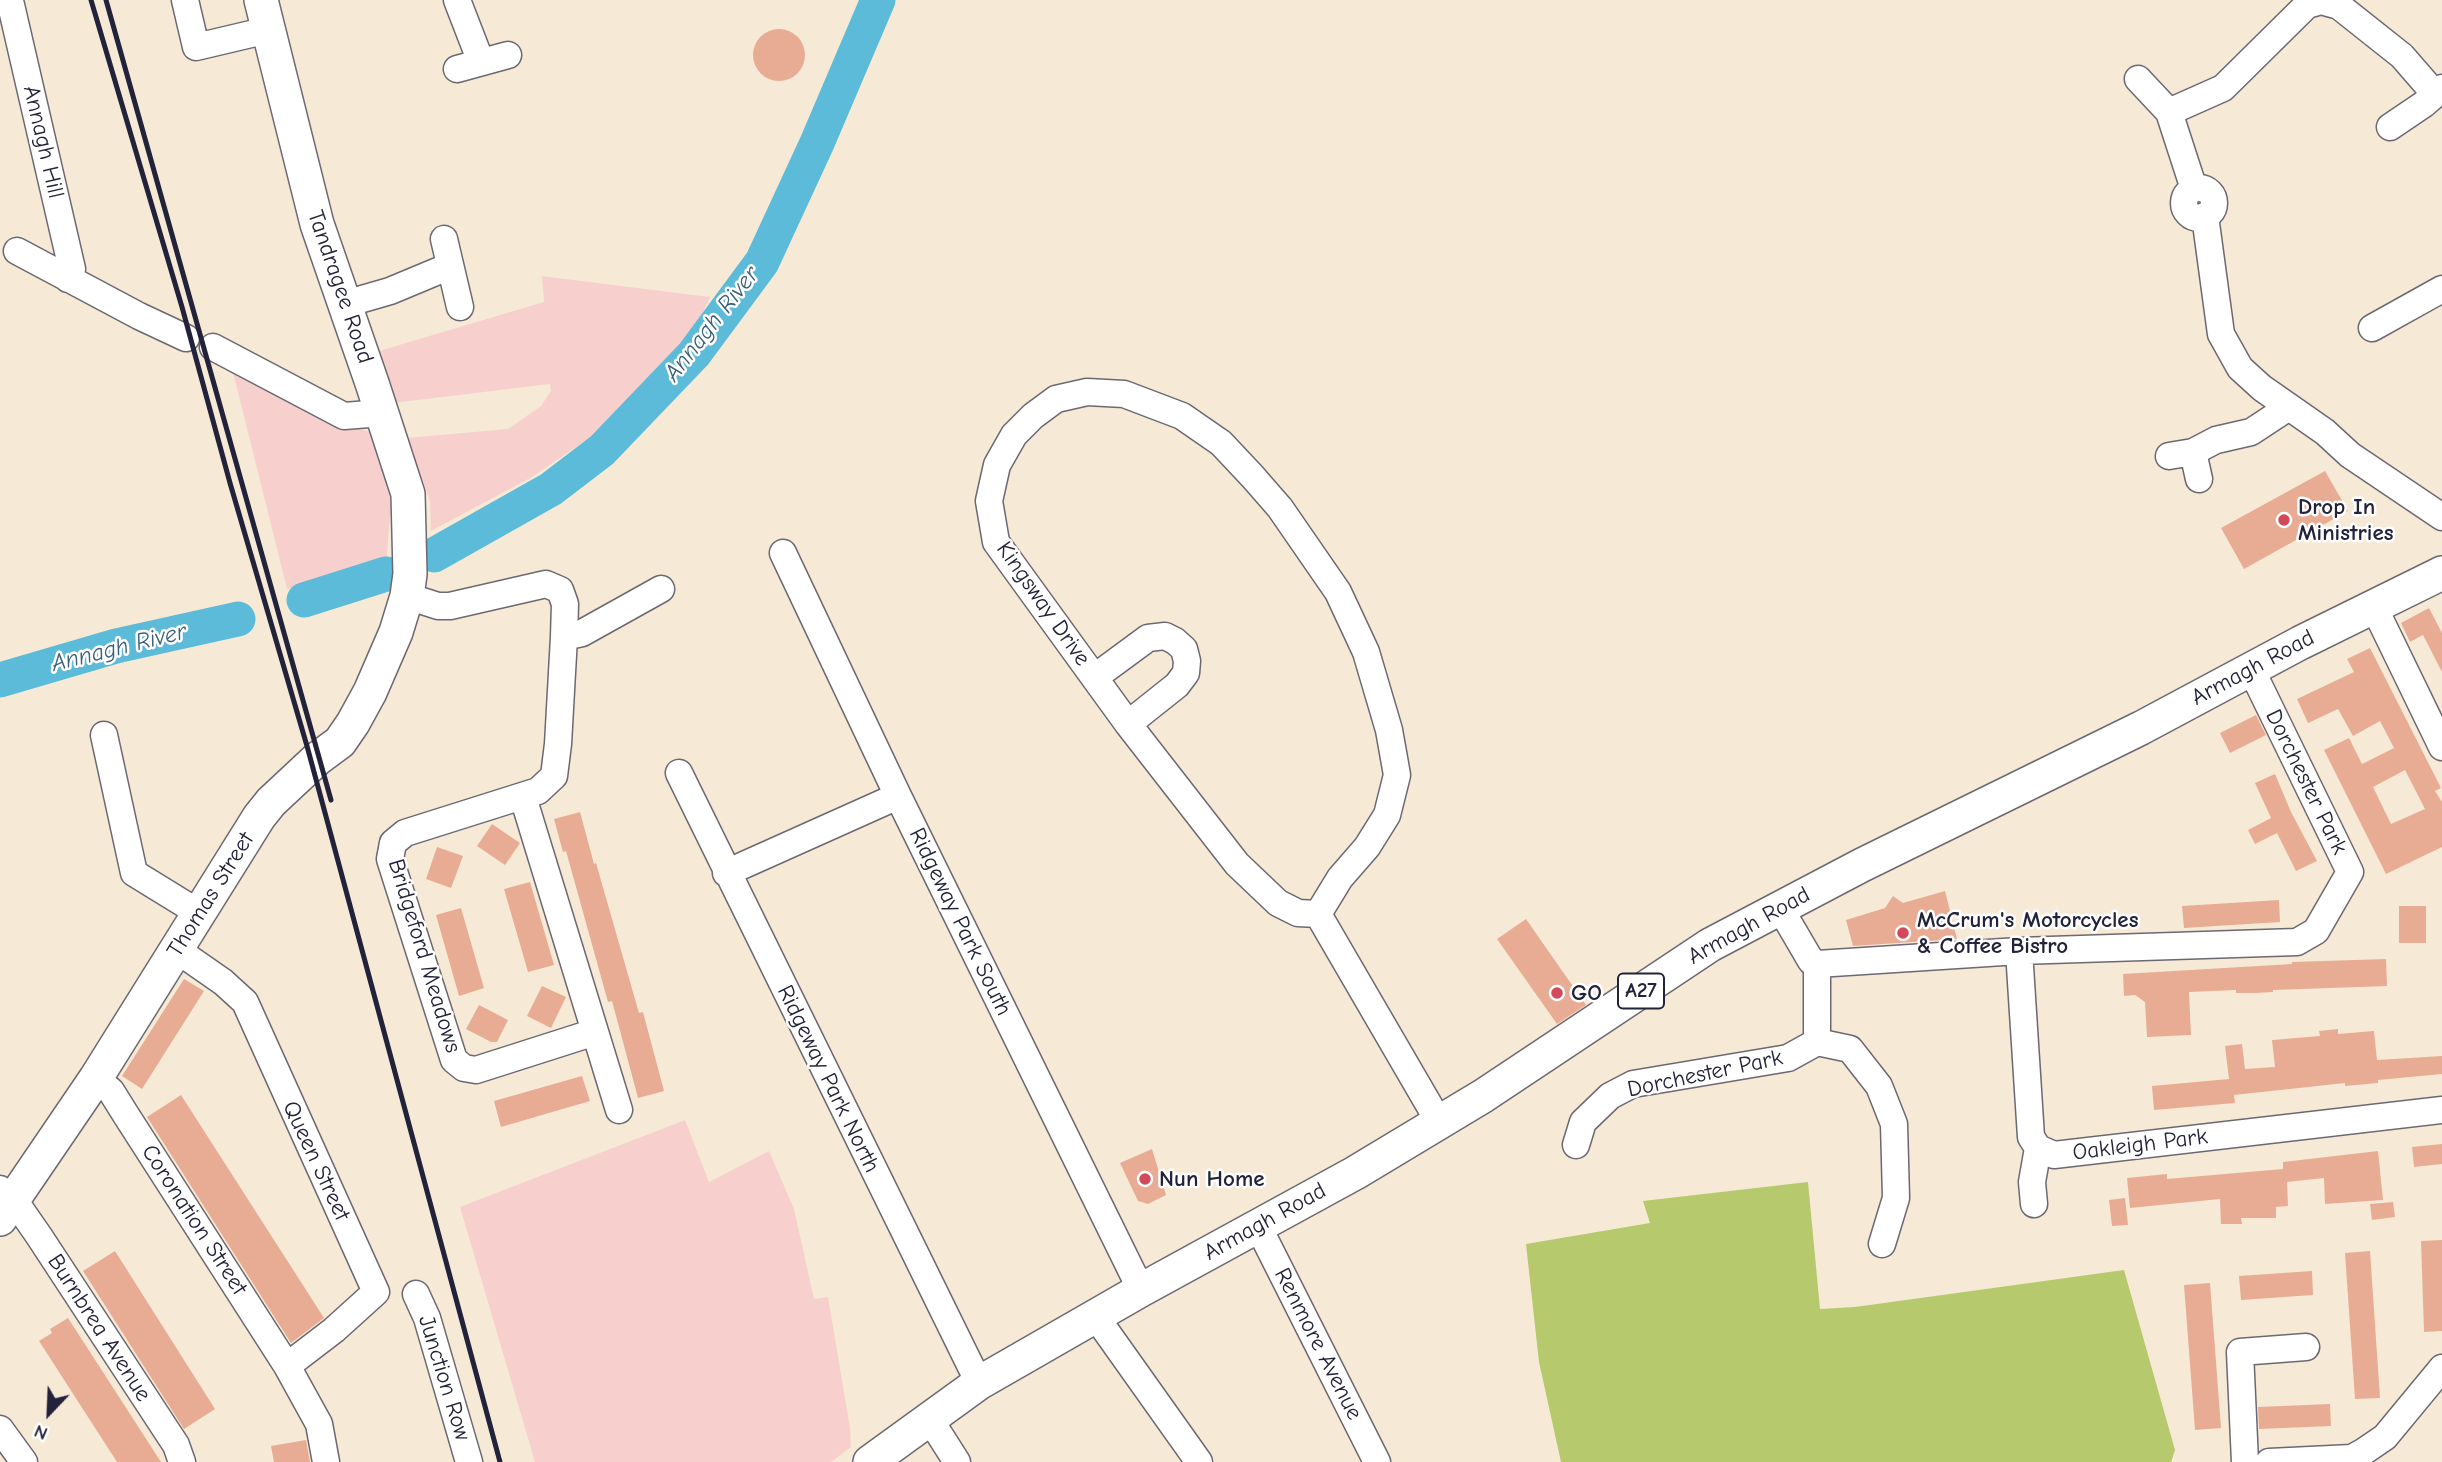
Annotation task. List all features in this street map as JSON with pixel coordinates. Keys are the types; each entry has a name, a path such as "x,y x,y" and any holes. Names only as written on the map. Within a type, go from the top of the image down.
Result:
{"main road":[{"name":"Tandragee Road","path":"265,15 317,224 408,494 408,585"},
{"name":"Armagh Road","path":"870,1462 979,1383 1141,1290 1355,1173 1512,1077 1710,945 1862,865 2141,728 2251,668 2442,573"},
{"name":"Thomas Street","path":"5,1203 96,1078 259,817 271,802 347,733 396,632 408,585"}],"street":[{"path":"185,0 196,47 265,15"},
{"path":"457,0 469,65 508,55"},
{"path":"2169,112 2223,88 2307,5 2321,1 2339,6 2439,91 2390,127"},
{"name":"Annagh Hill","path":"11,5 72,269 68,279"},
{"path":"2138,79 2169,112 2194,189 2203,188 2213,198 2212,211 2205,216 2221,334 2240,368 2325,432 2350,455 2442,517"},
{"path":"444,239 460,307"},
{"path":"17,251 186,338"},
{"path":"345,304 390,291 450,266"},
{"path":"2372,328 2442,289"},
{"path":"213,347 344,415 382,413"},
{"name":"Kingsway Drive","path":"1087,392 1124,394 1182,416 1221,443 1280,508 1305,541 1338,592 1366,652 1389,730 1397,775 1387,815 1367,847 1340,877 1318,914 1298,913 1278,903 1237,864 1128,724 1095,677 996,542 989,501 997,465 1014,435 1056,399 1087,392"},
{"path":"2199,479 2181,454 2216,440 2251,432 2289,407"},
{"name":"Ridgeway Park South","path":"783,553 898,796 1141,1290"},
{"name":"Bridgeford Meadows","path":"408,585 438,606 450,606 546,584 560,590 565,604 554,776 538,791 405,833 393,843 390,859 454,1060 464,1068 476,1070 595,1032"},
{"path":"564,637 582,633 648,586"},
{"path":"2374,607 2442,747"},
{"path":"1095,677 1148,638 1165,636 1184,649 1186,673 1177,685 1128,724"},
{"name":"Dorchester Park","path":"1816,964 2019,951 2297,942 2316,931 2350,873 2251,668"},
{"path":"104,735 134,873 200,913"},
{"name":"Ridgeway Park North","path":"679,773 979,1383"},
{"path":"726,873 898,796"},
{"path":"523,797 620,1110"},
{"path":"1780,908 1811,961 1816,964 1817,1042 1850,1049 1879,1086 1894,1124 1896,1198 1882,1244"},
{"path":"1318,914 1439,1122"},
{"name":"Queen Street","path":"177,950 223,982 245,1002 376,1293 287,1366"},
{"name":"Oakleigh Park","path":"2019,951 2031,1137 2038,1148 2054,1155 2442,1110"},
{"name":"Dorchester Park","path":"1576,1145 1583,1122 1610,1096 1633,1084 1788,1058 1817,1042"},
{"name":"Coronation Street","path":"96,1078 111,1091 127,1115 287,1366 319,1424 326,1462"},
{"path":"2034,1204 2032,1182 2038,1148"},
{"name":"Burnbrea Avenue","path":"5,1203 176,1445 179,1461"},
{"name":"Renmore Avenue","path":"1258,1226 1377,1462"},
{"name":"Junction Row","path":"416,1294 427,1318 470,1462"},
{"path":"1096,1317 1199,1462"},
{"path":"2245,1462 2240,1352 2306,1347"},
{"path":"2269,1462 2352,1458 2385,1437 2442,1368"},
{"path":"929,1418 957,1462"},
{"path":"0,1429 24,1462"}],"shaded area":[{"path":"542,276 710,297 687,347 604,428 532,477 431,531 430,501 407,438 508,429 541,406 551,391 550,384 393,403 379,351 544,302"},
{"path":"233,372 326,422 372,432 391,503 386,567 378,564 287,589"},
{"path":"685,1120 709,1182 769,1151 794,1209 814,1299 828,1297 851,1447 831,1462 535,1462 460,1207"}],"green space":[{"path":"1808,1182 1820,1309 1855,1307 2124,1270 2175,1450 2171,1462 1561,1462 1539,1362 1526,1244 1650,1223 1643,1201"}],"building":[{"path":"779,29 789,31 797,37 803,45 803,65 797,73 789,79 779,81 769,79 761,73 755,65 753,55 755,45 761,37 769,31"},
{"name":"Drop In Ministries","path":"2325,471 2348,511 2244,569 2221,528"},
{"path":"2429,608 2442,633 2442,672 2423,635 2410,642 2401,623"},
{"path":"2370,648 2441,788 2435,791 2442,802 2442,847 2386,874 2324,750 2349,738 2362,764 2394,748 2380,721 2353,736 2338,709 2308,723 2297,699 2354,672 2347,659","holes":["2405,770 2425,809 2391,824 2373,787"]},
{"path":"2256,715 2266,735 2230,753 2220,733"},
{"path":"2275,774 2291,812 2317,861 2296,871 2277,833 2255,844 2248,830 2271,818 2255,783"},
{"path":"580,812 639,1013 643,1012 664,1091 638,1098 612,1001 608,1002 566,851 563,852 554,819"},
{"path":"492,824 520,843 505,865 477,846"},
{"path":"437,847 463,856 451,888 426,879"},
{"path":"530,882 554,965 528,972 504,889"},
{"name":"McCrum's Motorcycles & Coffee Bistro","path":"1945,891 1957,939 1853,946 1846,920 1885,908 1893,896 1903,903"},
{"path":"2279,900 2280,922 2184,928 2182,906"},
{"path":"2399,906 2426,906 2426,943 2399,943"},
{"path":"461,908 484,988 459,996 436,915"},
{"path":"1526,919 1586,1005 1557,1024 1497,939"},
{"path":"2386,959 2387,986 2254,993 2236,993 2236,990 2189,992 2191,1035 2147,1037 2145,1002 2135,995 2124,996 2123,974 2292,962"},
{"path":"184,979 204,991 142,1089 122,1076"},
{"path":"542,986 566,997 551,1028 527,1016"},
{"path":"479,1005 508,1020 497,1042 491,1042 466,1029"},
{"path":"2338,1029 2338,1034 2374,1031 2377,1060 2442,1056 2442,1074 2378,1080 2378,1083 2345,1086 2345,1083 2234,1095 2235,1103 2154,1110 2152,1086 2229,1079 2225,1046 2242,1044 2245,1069 2275,1067 2272,1040 2320,1036 2319,1031"},
{"path":"582,1076 590,1101 501,1127 494,1101"},
{"path":"181,1095 324,1318 291,1343 147,1117"},
{"path":"2442,1144 2442,1164 2414,1167 2412,1147"},
{"name":"Nun Home","path":"1152,1149 1166,1195 1148,1204 1138,1201 1120,1163"},
{"path":"2378,1151 2383,1200 2325,1204 2324,1178 2287,1182 2288,1206 2276,1207 2276,1218 2241,1218 2242,1224 2221,1224 2220,1199 2130,1208 2127,1178 2167,1174 2167,1179 2283,1169 2283,1162"},
{"path":"2125,1198 2128,1225 2112,1226 2109,1200"},
{"path":"2393,1202 2395,1217 2372,1220 2370,1204"},
{"path":"2442,1240 2442,1331 2424,1332 2421,1241"},
{"path":"115,1251 215,1409 184,1429 83,1271"},
{"path":"2370,1251 2380,1398 2355,1399 2345,1253"},
{"path":"2312,1271 2313,1295 2241,1300 2239,1276"},
{"path":"2210,1283 2221,1428 2195,1430 2184,1285"},
{"path":"68,1318 161,1462 117,1462 39,1341 52,1333 50,1329"},
{"path":"2330,1404 2331,1426 2259,1429 2258,1407"},
{"path":"306,1440 310,1462 274,1462 271,1446"}],"waterway":[{"name":"Annagh River","path":"434,555 551,489 602,450 694,354 762,262 817,143 878,0"},
{"name":"Annagh River","path":"304,600 386,574"},
{"name":"Annagh River","path":"0,680 116,646 238,619"}],"railway":[{"path":"91,0 307,746 500,1462"},
{"path":"106,0 331,800"}],"place":[{"name":"Drop In Ministries","path":"2284,520"},
{"name":"McCrum's Motorcycles & Coffee Bistro","path":"1903,933"},
{"name":"GO","path":"1557,993"},
{"name":"Nun Home","path":"1145,1179"}]}
